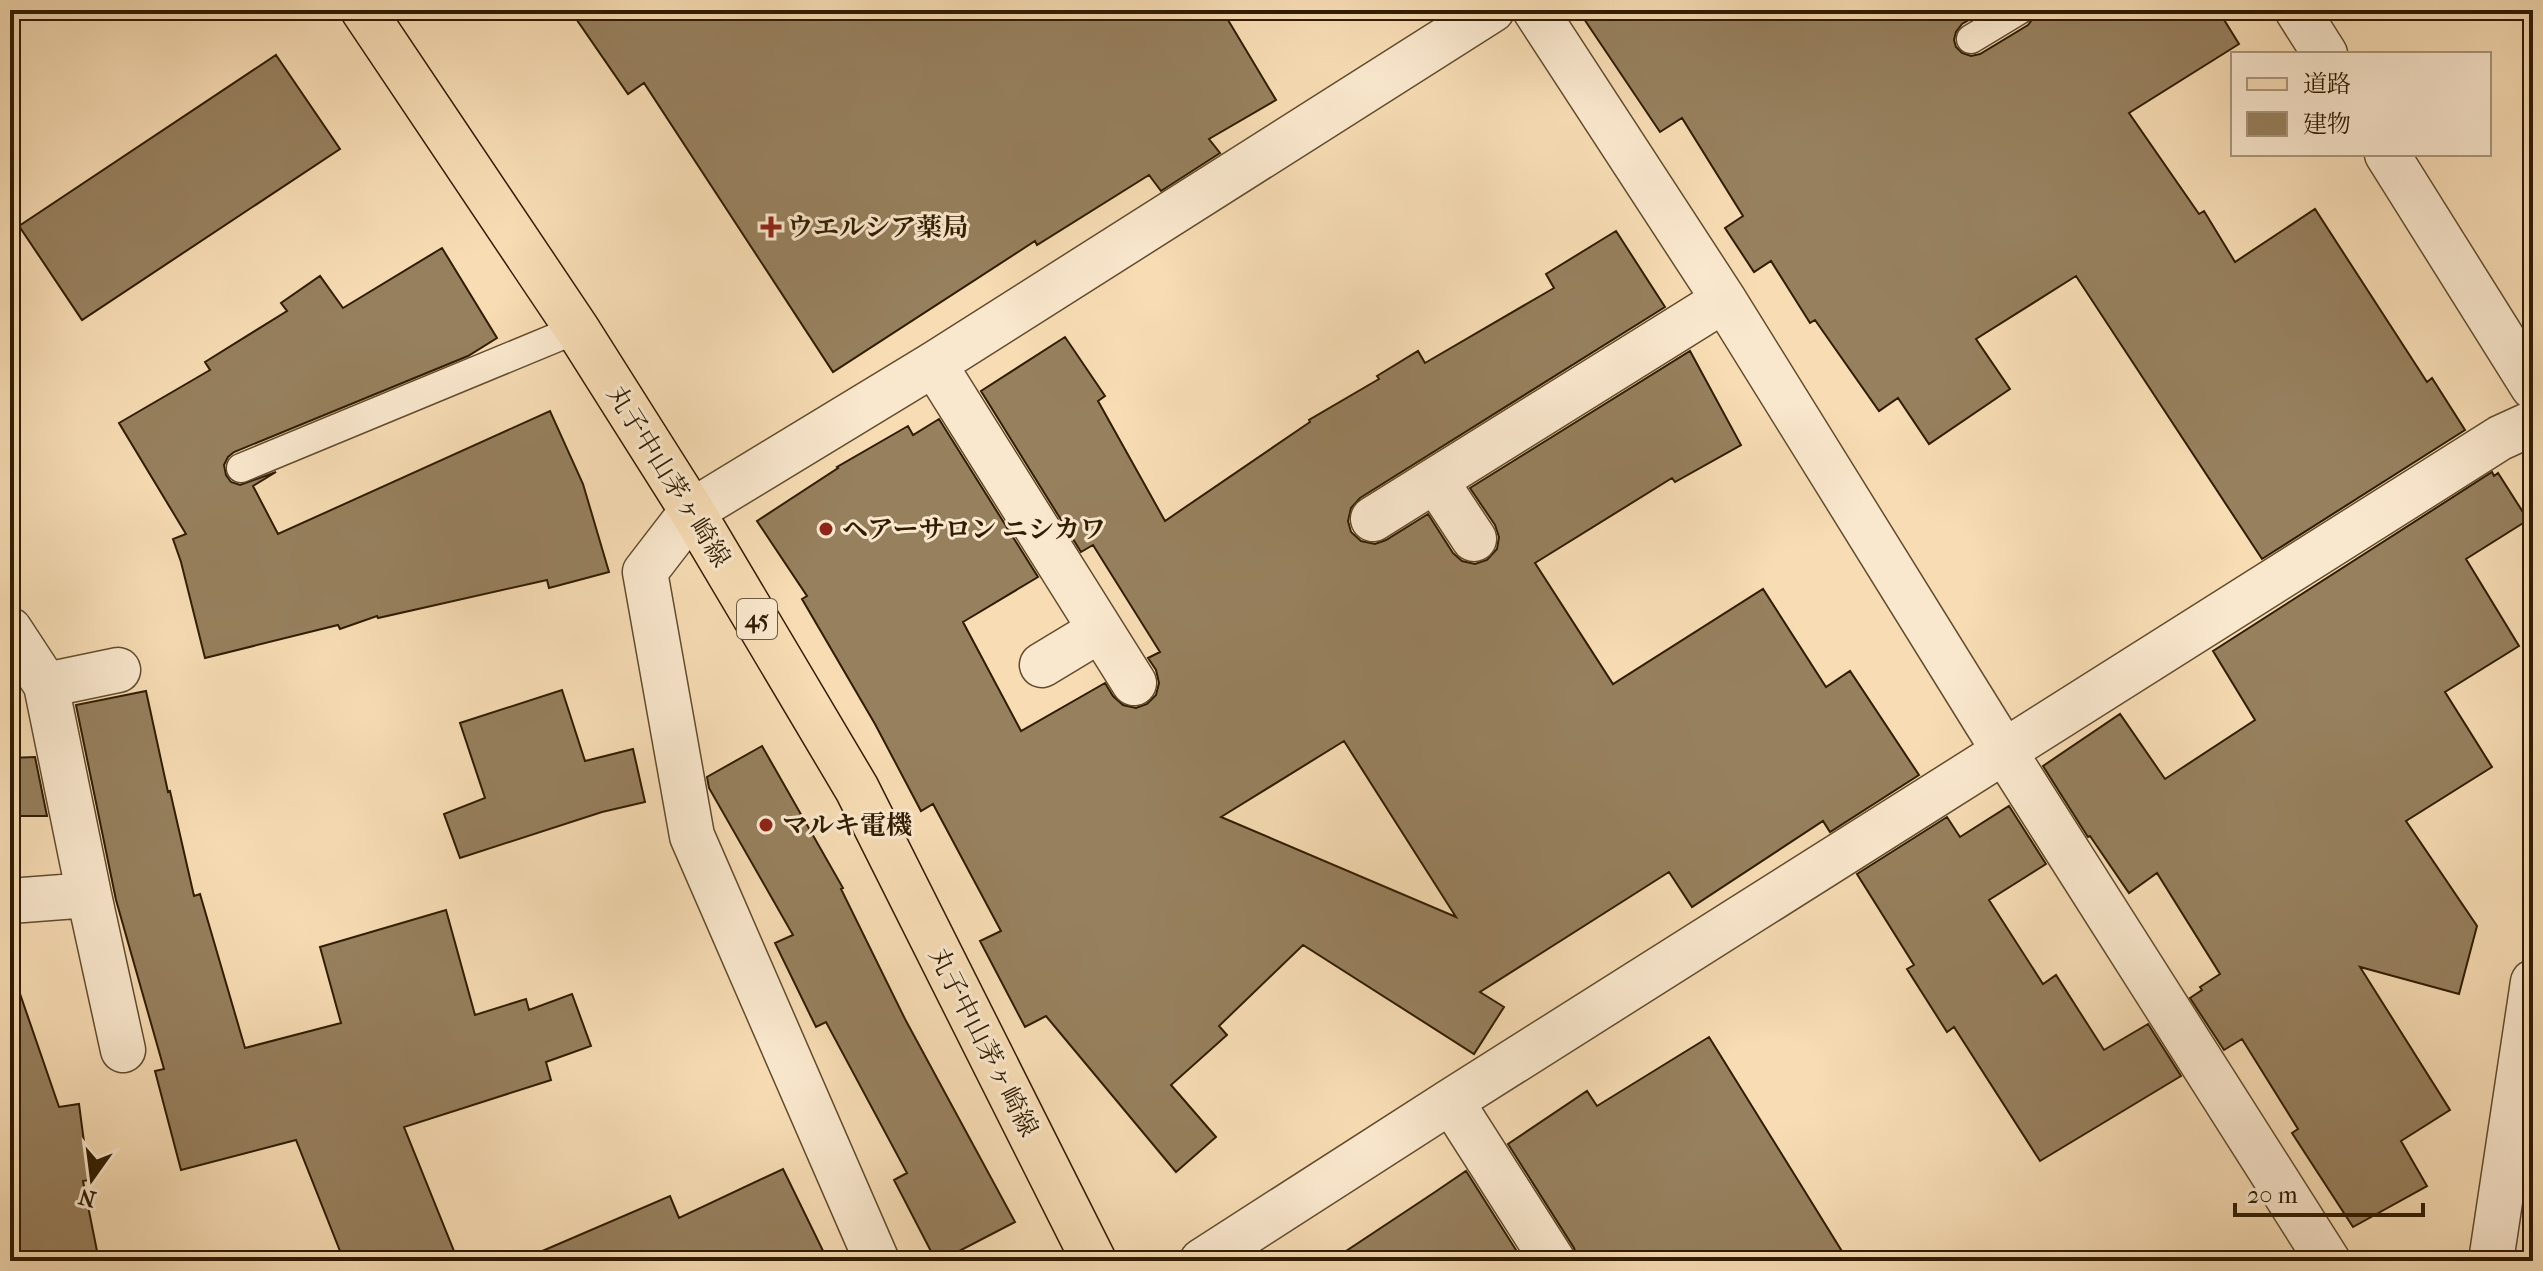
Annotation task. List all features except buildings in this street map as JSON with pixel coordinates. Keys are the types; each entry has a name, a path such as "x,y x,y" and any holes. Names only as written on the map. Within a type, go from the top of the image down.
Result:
{"main road":[{"name":"丸子中山茅ヶ崎線","path":"363,10 577,329 692,511 857,789 1094,1261"}],"street":[{"path":"877,1261 692,836 645,572 692,511 934,364 1492,10"},
{"path":"1535,10 1724,300 2004,751 2328,1261"},
{"path":"2297,10 2324,52"},
{"path":"2388,156 2533,387"},
{"path":"1373,519 1724,300"},
{"path":"934,364 1134,683"},
{"path":"1202,1261 2004,751 2517,430"},
{"path":"1435,480 1474,539"},
{"path":"10,630 46,685 123,1050"},
{"path":"1042,665 1100,630"},
{"path":"46,685 118,670"},
{"path":"10,901 89,895"},
{"path":"2491,1261 2533,982"},
{"path":"1451,1101 1553,1261"}],"lane":[{"path":"1971,39 2019,10"},
{"path":"241,468 577,329"}],"place":[{"name":"ウエルシア薬局","path":"771,227"},
{"name":"ヘアーサロン ニシカワ","path":"826,529"},
{"name":"マルキ電機","path":"766,825"}]}
